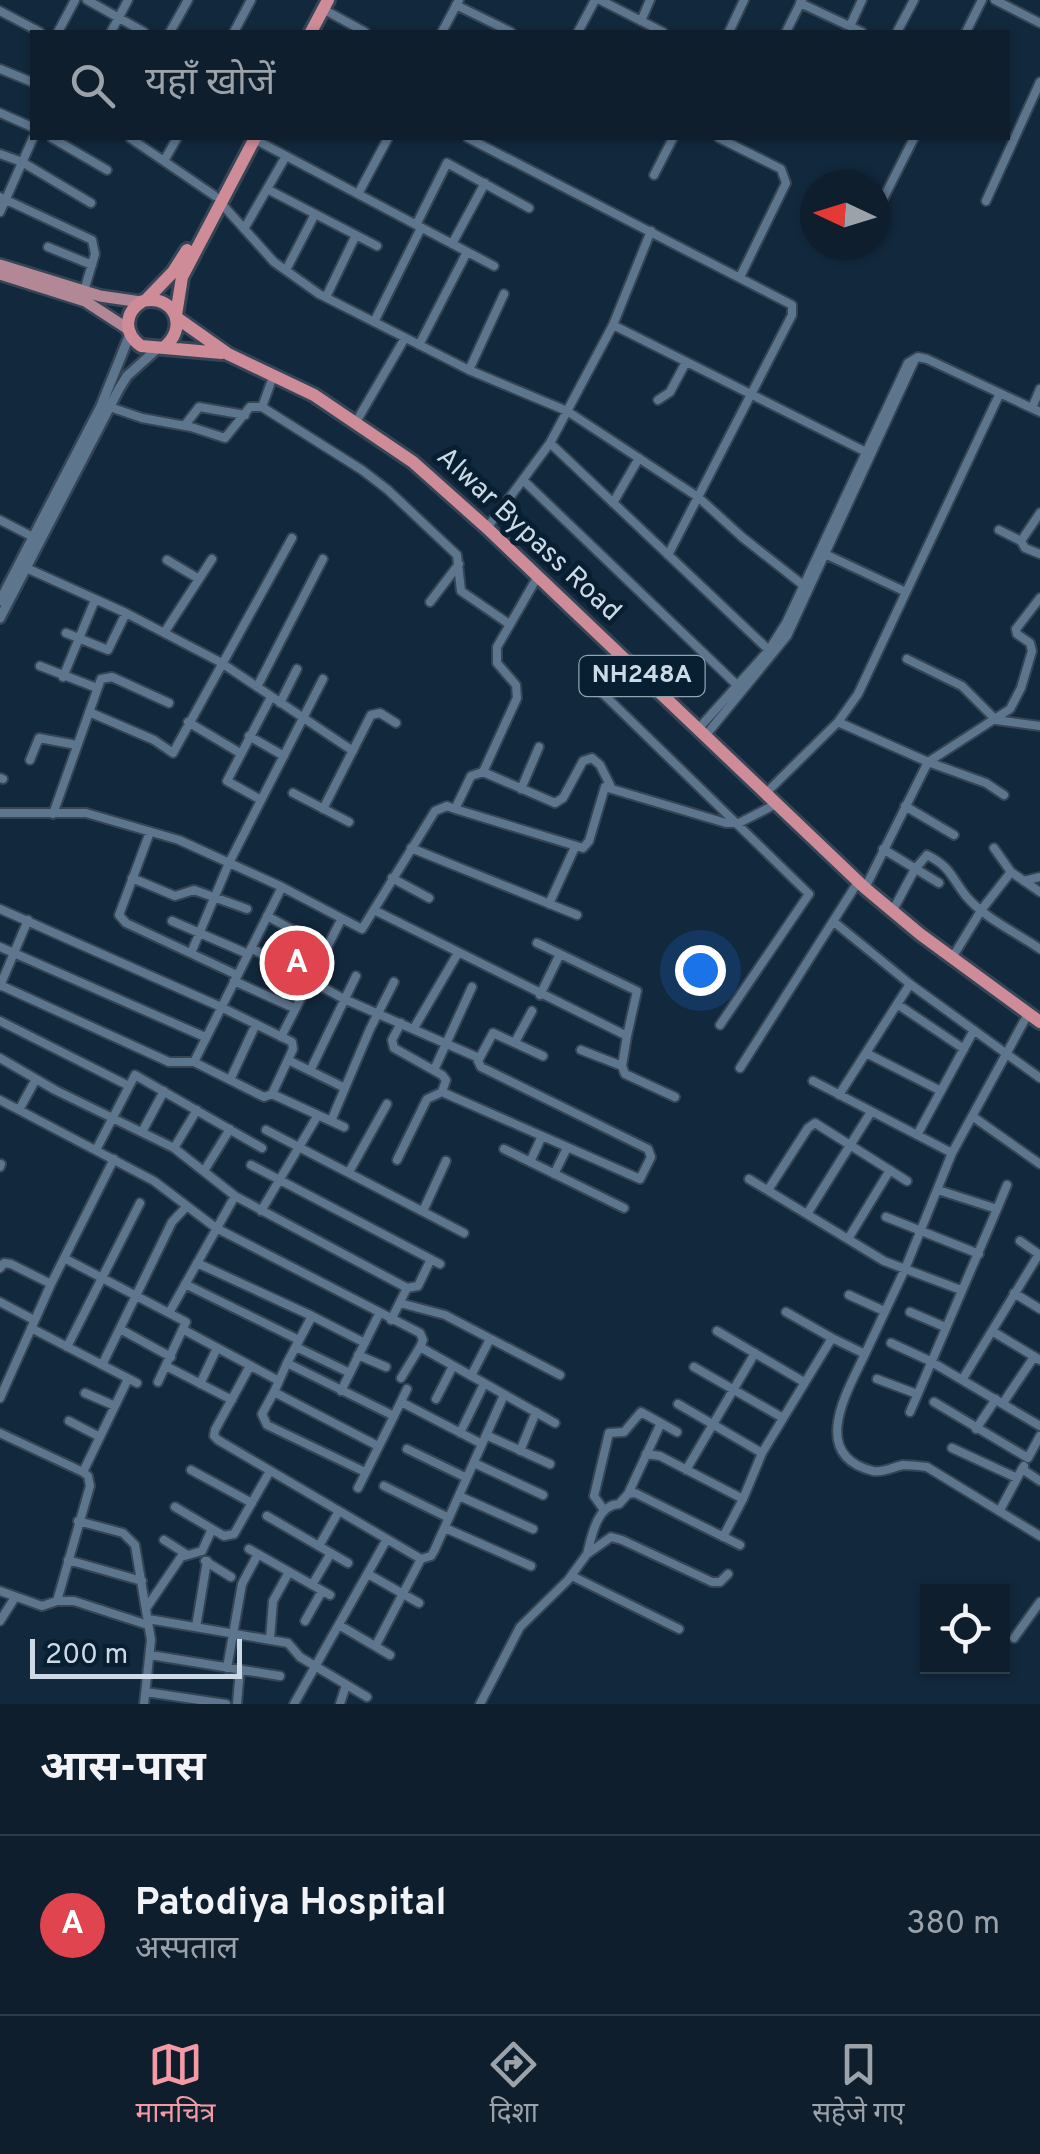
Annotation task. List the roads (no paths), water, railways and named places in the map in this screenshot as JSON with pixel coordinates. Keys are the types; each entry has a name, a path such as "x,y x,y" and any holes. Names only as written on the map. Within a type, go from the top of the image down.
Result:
{"highway":[{"path":"308,30 323,3"},
{"path":"129,331 129,316 180,262 251,140"},
{"path":"160,348 172,340 177,330 182,278 218,199"},
{"name":"NH248A","path":"143,301 162,300 176,317 228,354"},
{"name":"NH248A","path":"129,331 141,346 228,354"},
{"name":"Alwar Bypass Road","path":"228,354 274,374 356,422 413,462 488,528 892,912 1034,1018"}],"main road":[{"path":"0,265 84,296 129,331"},
{"path":"0,274 84,296 143,301"}],"street":[{"path":"5,0 0,10 36,30"},
{"path":"59,30 74,0"},
{"path":"87,0 140,30"},
{"path":"112,30 128,0"},
{"path":"171,30 188,0"},
{"path":"235,30 252,0"},
{"path":"579,30 597,0 659,30"},
{"path":"640,21 650,0"},
{"path":"730,30 744,0"},
{"path":"850,26 862,0"},
{"path":"897,30 914,0"},
{"path":"967,30 982,0"},
{"path":"995,0 1040,24"},
{"path":"787,30 801,1 858,30"},
{"path":"323,3 362,30"},
{"path":"443,30 458,3 507,30"},
{"path":"0,68 30,81"},
{"path":"986,201 1040,82"},
{"path":"0,113 30,126"},
{"path":"0,212 2,198 32,140"},
{"path":"55,140 107,170"},
{"path":"133,140 218,199 274,262 326,298 469,370 567,411 698,497 802,584"},
{"path":"164,161 176,140"},
{"path":"256,140 494,266"},
{"path":"358,194 387,140"},
{"path":"654,174 672,140"},
{"path":"890,187 913,140"},
{"path":"734,141 781,168 786,183 740,276"},
{"path":"486,142 792,305 792,315 668,554"},
{"path":"0,154 22,162 90,202"},
{"path":"244,229 286,156"},
{"path":"374,322 447,163 529,208"},
{"path":"452,244 485,183"},
{"path":"267,190 377,246"},
{"path":"2,198 92,240 95,254 84,296"},
{"path":"286,270 315,214"},
{"path":"488,528 550,443 613,325 651,231"},
{"path":"326,298 356,235"},
{"path":"48,246 92,265"},
{"path":"419,345 467,252"},
{"path":"469,370 504,294"},
{"path":"613,325 869,453"},
{"path":"0,618 101,406 129,331"},
{"path":"356,422 405,338"},
{"path":"0,602 127,376 160,348"},
{"path":"702,732 772,652 915,359 927,359 1036,410 1040,390"},
{"path":"658,400 670,392 686,362"},
{"path":"262,407 274,374"},
{"path":"482,772 558,802 587,758 596,760 610,786 709,818 738,823 771,798 858,694 1000,393"},
{"path":"110,407 225,438 250,407 262,407 388,490 452,547 459,564 460,592 509,624"},
{"path":"185,425 199,407 245,415"},
{"path":"550,443 772,652"},
{"path":"702,732 738,686 787,636 869,453"},
{"path":"613,502 639,458"},
{"path":"524,481 738,686"},
{"path":"1021,541 1040,513"},
{"path":"0,521 35,538"},
{"path":"999,530 1040,554"},
{"path":"89,712 154,740 172,753 292,538"},
{"path":"825,554 906,592"},
{"path":"164,633 212,559"},
{"path":"257,687 323,559"},
{"path":"167,560 198,580"},
{"path":"430,602 459,564"},
{"path":"23,567 126,613 220,662 353,750"},
{"path":"455,809 472,776 482,772 517,698 516,685 496,656 509,624 538,576"},
{"path":"740,1068 862,885 928,762 1010,709 1021,688 1032,646 1017,634 1016,628 1040,598"},
{"path":"63,676 94,600"},
{"path":"66,633 108,650 126,613"},
{"path":"907,659 962,686 996,720 1040,726"},
{"path":"40,666 96,688"},
{"path":"280,703 297,669"},
{"path":"53,814 101,680 112,677 169,703"},
{"path":"191,953 230,863 323,679"},
{"path":"592,682 809,894 720,1026"},
{"path":"262,800 227,781 271,696"},
{"path":"323,809 371,715 380,713 396,723"},
{"path":"188,722 240,753"},
{"path":"838,722 928,762 986,782 1004,794"},
{"path":"249,736 284,756"},
{"path":"30,760 39,738 77,745"},
{"path":"521,790 539,746"},
{"path":"0,813 94,814 179,840 362,929 436,812 447,806 575,847 587,846 602,790 610,786"},
{"path":"292,793 349,822"},
{"path":"905,806 954,835"},
{"path":"150,832 120,910 122,920 294,1008"},
{"path":"549,904 575,847"},
{"path":"411,848 577,916"},
{"path":"994,848 1011,872 1040,892"},
{"path":"883,849 938,883"},
{"path":"892,912 923,856 934,858 950,869 966,896 1040,949"},
{"path":"952,958 1011,872"},
{"path":"1024,881 1040,877"},
{"path":"132,878 175,896 194,890 247,909"},
{"path":"392,878 429,898"},
{"path":"194,1062 282,887"},
{"path":"0,909 28,920 220,1007 294,1045 272,1094 264,1097 194,1062 170,1062 0,985 28,920"},
{"path":"374,910 627,1036"},
{"path":"267,916 326,948"},
{"path":"280,1037 341,920"},
{"path":"172,921 249,951 344,999 479,1058"},
{"path":"834,922 910,984 1040,1078"},
{"path":"537,943 637,991 622,1066 625,1074 674,1097"},
{"path":"0,947 205,1037"},
{"path":"414,1028 458,953"},
{"path":"540,994 560,954"},
{"path":"310,1071 356,976"},
{"path":"331,1121 394,982"},
{"path":"839,1095 910,984"},
{"path":"434,1070 472,987"},
{"path":"897,1004 964,1049"},
{"path":"515,1042 532,1011"},
{"path":"1034,1018 1005,1053 952,1153 905,1269 843,1398 836,1423 846,1456 879,1472 906,1465 927,1467 1040,1536"},
{"path":"0,1021 128,1086"},
{"path":"230,1080 256,1024"},
{"path":"401,1024 392,1040 394,1048 445,1078 442,1092"},
{"path":"917,1135 974,1030"},
{"path":"442,1092 635,1179 642,1177 651,1157 648,1149 481,1067 479,1058 493,1034 543,1056"},
{"path":"582,1050 622,1066"},
{"path":"866,1053 941,1091"},
{"path":"0,1058 174,1148 235,1196 407,1288 418,1286 435,1262 251,1165"},
{"path":"288,1060 345,1088"},
{"path":"96,1150 135,1075 262,1148"},
{"path":"19,1110 36,1079"},
{"path":"813,1082 952,1153"},
{"path":"142,1132 164,1091"},
{"path":"396,1160 428,1099 442,1092"},
{"path":"272,1094 344,1128"},
{"path":"0,1100 154,1180 216,1228 420,1333 423,1340 402,1378"},
{"path":"349,1172 387,1104"},
{"path":"174,1148 197,1110"},
{"path":"807,1214 872,1112"},
{"path":"262,1211 318,1116"},
{"path":"972,1116 1040,1164"},
{"path":"768,1190 808,1128 815,1124 906,1181"},
{"path":"204,1171 230,1129"},
{"path":"266,1130 464,1233"},
{"path":"530,1162 542,1136"},
{"path":"554,1174 567,1148"},
{"path":"504,1149 624,1208"},
{"path":"0,1398 50,1284 114,1160"},
{"path":"423,1211 446,1161"},
{"path":"848,1239 890,1170"},
{"path":"749,1179 884,1261 961,1290"},
{"path":"910,1412 1007,1185"},
{"path":"938,1190 998,1209"},
{"path":"169,1313 235,1196"},
{"path":"67,1347 140,1203"},
{"path":"102,1365 172,1222 187,1206"},
{"path":"886,1216 979,1254"},
{"path":"962,1380 1039,1254 1020,1242"},
{"path":"64,1258 186,1322 158,1382"},
{"path":"196,1263 364,1342"},
{"path":"0,1268 11,1264 50,1284"},
{"path":"185,1284 350,1373"},
{"path":"391,1320 407,1288"},
{"path":"1014,1293 1040,1309"},
{"path":"849,1295 884,1311"},
{"path":"400,1303 445,1315 560,1376"},
{"path":"0,1318 3,1304 67,1347 132,1381 115,1406 83,1472"},
{"path":"786,1312 865,1354"},
{"path":"910,1312 945,1327"},
{"path":"341,1391 379,1314"},
{"path":"312,1316 262,1414 268,1424 365,1472"},
{"path":"120,1329 170,1356"},
{"path":"184,1330 278,1381"},
{"path":"717,1331 804,1382"},
{"path":"976,1429 1037,1359 992,1331"},
{"path":"723,1536 744,1499 762,1453 832,1338"},
{"path":"470,1376 490,1339"},
{"path":"890,1343 930,1361 1040,1426"},
{"path":"420,1346 556,1423"},
{"path":"200,1384 218,1348"},
{"path":"686,1470 756,1353"},
{"path":"358,1355 386,1367"},
{"path":"287,1363 394,1416"},
{"path":"166,1366 232,1400"},
{"path":"250,1366 214,1436 421,1559"},
{"path":"436,1400 453,1366"},
{"path":"694,1366 782,1418"},
{"path":"877,1379 917,1394"},
{"path":"460,1433 484,1384"},
{"path":"358,1488 407,1389"},
{"path":"274,1392 378,1446"},
{"path":"86,1394 115,1406"},
{"path":"376,1645 421,1559 431,1556 504,1395"},
{"path":"401,1402 460,1433 520,1450 550,1464"},
{"path":"934,1402 1028,1458"},
{"path":"678,1404 762,1453"},
{"path":"520,1450 536,1412"},
{"path":"604,1510 594,1496 608,1435 624,1432 641,1412 677,1432"},
{"path":"69,1421 100,1437"},
{"path":"480,1704 520,1628 572,1576 587,1554 604,1510 610,1504 619,1504 628,1494 661,1423"},
{"path":"0,1433 88,1476 90,1486 57,1600"},
{"path":"1000,1510 1040,1436"},
{"path":"952,1448 1017,1478"},
{"path":"407,1449 467,1478"},
{"path":"646,1454 660,1456 744,1499"},
{"path":"474,1463 543,1496"},
{"path":"1022,1469 1040,1481"},
{"path":"191,1470 252,1503"},
{"path":"174,1507 224,1536 234,1534 270,1471"},
{"path":"384,1486 449,1518"},
{"path":"628,1494 635,1493 740,1545"},
{"path":"459,1496 534,1529"},
{"path":"319,1546 338,1511"},
{"path":"267,1516 348,1563"},
{"path":"78,1521 130,1538 135,1545 150,1656 144,1704"},
{"path":"445,1528 531,1566"},
{"path":"146,1607 191,1554 202,1551 212,1529"},
{"path":"587,1554 612,1537 712,1582 720,1582 728,1574"},
{"path":"294,1704 387,1539"},
{"path":"164,1540 231,1577"},
{"path":"248,1548 326,1593 306,1621"},
{"path":"312,1585 331,1552"},
{"path":"228,1668 242,1584 258,1554"},
{"path":"68,1560 142,1580"},
{"path":"196,1627 207,1561"},
{"path":"270,1639 273,1601 288,1572"},
{"path":"368,1574 419,1603"},
{"path":"572,1576 680,1629"},
{"path":"0,1591 42,1606 57,1600 74,1601 148,1622 292,1644 300,1657 366,1697"},
{"path":"0,1621 14,1598"},
{"path":"1014,1638 1040,1602"},
{"path":"339,1625 390,1654"},
{"path":"150,1656 280,1676"},
{"path":"237,1704 240,1670"},
{"path":"340,1704 346,1685"},
{"path":"146,1692 226,1704"}],"place":[{"name":"Patodiya Hospital","path":"297,963"}]}
